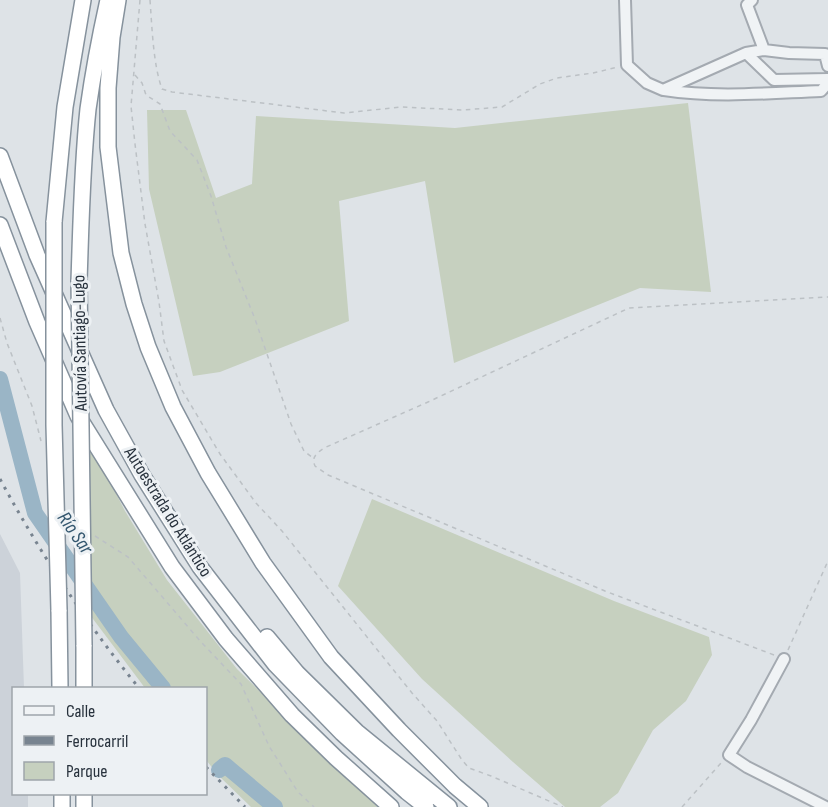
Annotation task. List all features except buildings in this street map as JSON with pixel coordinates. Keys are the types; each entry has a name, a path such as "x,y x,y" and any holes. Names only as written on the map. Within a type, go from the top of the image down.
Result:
{"highway":[{"name":"Autovía Santiago-Lugo","path":"60,687 54,425 54,222 64,107 83,0"},
{"name":"Autovía Santiago-Lugo","path":"84,687 79,281 88,109 108,0"},
{"path":"118,0 108,88 108,147 120,241 134,304 148,347 173,407 208,473 263,563 331,657 399,730 455,786 480,807"},
{"name":"Autoestrada do Atlántico","path":"0,156 37,255 106,410 142,475 200,567 275,664 342,734 426,807"},
{"name":"Autoestrada do Atlántico","path":"0,225 37,322 78,417 161,551 226,639 292,715 391,807"},
{"path":"182,536 297,673 357,732 450,807"}],"street":[{"path":"625,0 627,65 647,82 663,90 690,94 821,91 828,81"},
{"path":"752,0 747,5 764,50"},
{"path":"663,90 746,53 764,50 825,54 828,66"},
{"path":"746,53 774,80 828,81"},
{"path":"784,659 752,720 729,755 747,767 826,807"}],"path":[{"path":"140,0 131,106 145,224 164,340 182,390 220,454 256,504 282,531 437,721 469,768 562,807"},
{"path":"150,0 159,81 162,89 172,92 344,113 401,107 462,110 502,107 540,84 557,78 627,65"},
{"path":"133,73 142,83 146,95 160,104 170,131 197,160 211,196 226,247 255,319 291,424 304,451 314,459"},
{"path":"828,297 629,308 324,448 316,454 314,459 315,466 320,470 359,488 605,591 784,659 828,561"},
{"path":"0,318 7,343 32,406 42,443"},
{"path":"92,534 128,557 201,642 241,684 269,746 298,792 314,807"},
{"path":"682,807 729,755"}],"shaded area":[{"path":"0,534 20,573 24,687 12,687 12,795 28,795 28,807 0,807"}],"green space":[{"path":"688,103 711,292 640,288 454,363 425,181 339,201 349,321 220,372 193,376 149,189 147,110 186,110 216,198 252,184 256,116 455,128"},
{"path":"89,441 125,511 167,580 237,669 378,807 251,807 207,761 207,687 144,687 90,615"},
{"path":"372,499 614,601 709,637 712,655 686,701 653,730 618,793 600,807 565,807 422,679 338,586"}],"waterway":[{"name":"Río Sar","path":"0,379 35,513 121,637 162,687"},
{"name":"Río Sar","path":"219,770 225,765 275,807"}],"railway":[{"path":"0,479 31,534 65,587 138,687"},
{"path":"207,768 245,807"}]}
